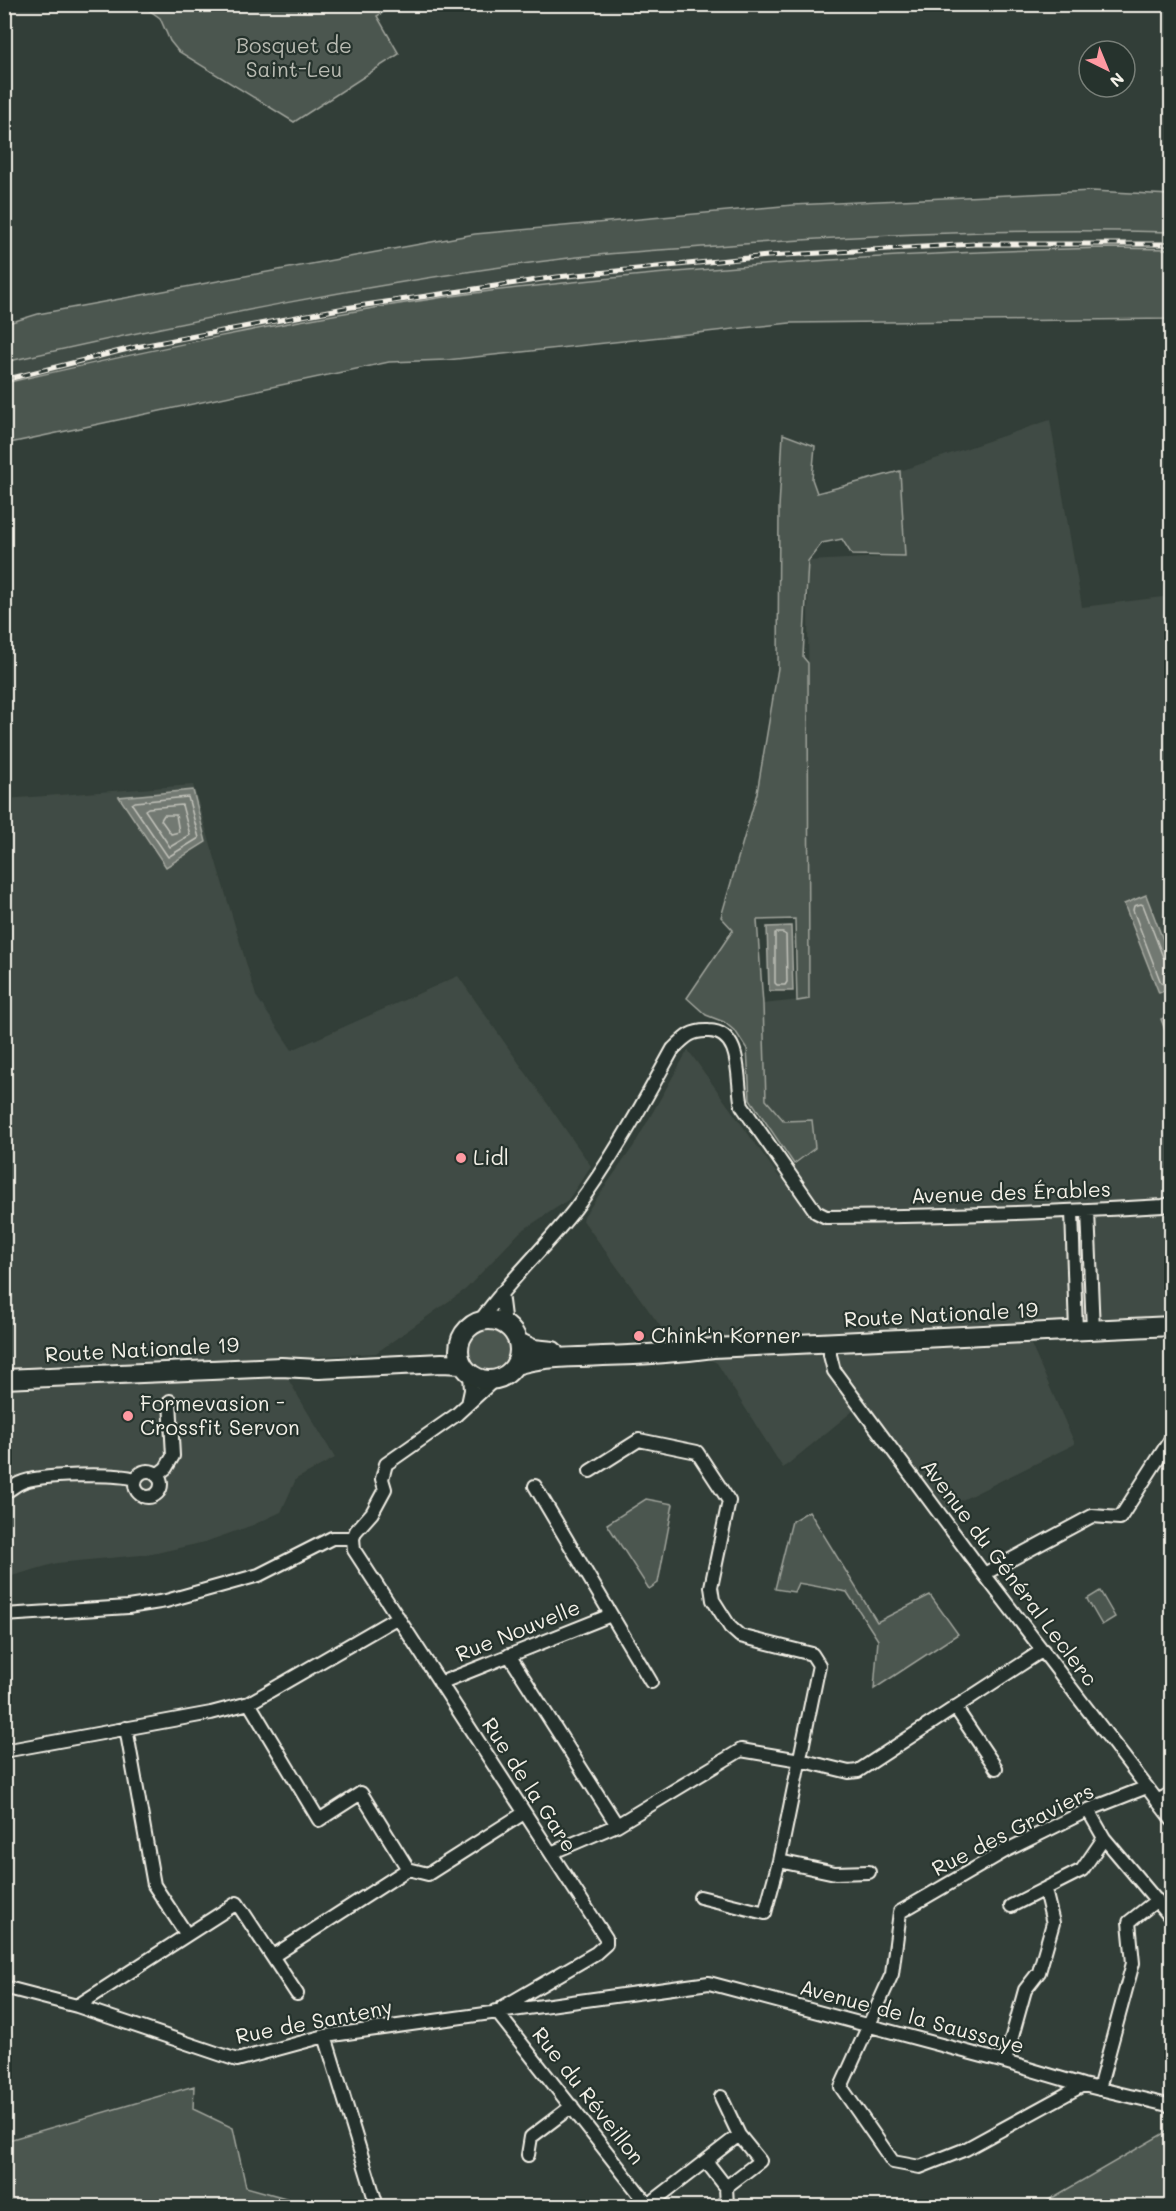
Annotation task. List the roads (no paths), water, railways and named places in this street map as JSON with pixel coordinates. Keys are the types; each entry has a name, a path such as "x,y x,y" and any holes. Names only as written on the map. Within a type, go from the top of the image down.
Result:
{"main road":[{"path":"496,1320 505,1325 512,1330 518,1342 519,1355 516,1365 509,1373 494,1380 480,1380 466,1369 458,1345 462,1335 468,1327 480,1321 496,1320"},
{"name":"Route Nationale 19","path":"516,1365 552,1358 670,1354 713,1348 1172,1326"},
{"name":"Route Nationale 19","path":"518,1342 533,1349 551,1352 686,1345 713,1348"},
{"name":"Route Nationale 19","path":"4,1379 281,1366 336,1359 427,1357 438,1356 458,1345"},
{"name":"Route Nationale 19","path":"281,1366 319,1370 442,1363 466,1369"}],"street":[{"name":"Avenue des Érables","path":"480,1321 595,1181 673,1049 687,1034 699,1030 714,1031 725,1037 732,1045 737,1059 742,1106 816,1212 826,1217 934,1217 1088,1211 1162,1206 1172,1203"},
{"path":"1072,1211 1085,1330"},
{"path":"1085,1330 1088,1211"},
{"path":"501,1293 505,1325"},
{"name":"Avenue du Général Leclerc","path":"830,1342 834,1371 984,1574 1172,1820"},
{"path":"466,1369 471,1390 468,1404"},
{"path":"4,1616 128,1607 166,1600 259,1575 332,1538 353,1538 356,1531 372,1513 385,1489 382,1479 386,1464 468,1404 494,1380"},
{"path":"157,1475 166,1468 173,1456 170,1401"},
{"path":"984,1574 1092,1516 1120,1518 1172,1437"},
{"path":"590,1472 639,1440 697,1452 729,1501 711,1587 713,1600 730,1627 740,1636 812,1654 819,1665 779,1861 765,1913 700,1897"},
{"path":"145,1471 157,1475 160,1488 151,1496 139,1494 135,1487 136,1479 145,1471"},
{"path":"4,1493 22,1482 69,1476 123,1475 136,1479"},
{"path":"535,1486 651,1682"},
{"name":"Rue de la Gare","path":"353,1538 354,1550 606,1938 606,1944 596,1953 496,2011"},
{"name":"Rue Nouvelle","path":"440,1683 611,1615"},
{"path":"4,1751 211,1713 249,1703 398,1617"},
{"path":"550,1853 617,1825 741,1750 800,1760 849,1772 858,1771 1043,1650"},
{"path":"509,1655 617,1825"},
{"path":"249,1703 319,1820 361,1793 408,1869 428,1874 524,1813"},
{"path":"955,1707 996,1768"},
{"path":"126,1728 154,1885 187,1935"},
{"name":"Rue des Graviers","path":"868,2025 892,1974 900,1912 1005,1851 1088,1810 1147,1788"},
{"path":"1157,1801 1172,1793"},
{"path":"1088,1810 1104,1838 1172,1919"},
{"path":"1011,1906 1082,1870 1104,1838"},
{"path":"779,1861 835,1873 868,1872"},
{"path":"273,1956 408,1869"},
{"path":"1005,2062 1025,1990 1039,1972 1053,1923 1045,1890"},
{"path":"1099,2089 1133,1963 1129,1923 1157,1900"},
{"path":"77,2006 237,1903 297,1994"},
{"name":"Avenue de la Saussaye","path":"640,1991 709,1983 1083,2085 1172,2106"},
{"name":"Rue de Santeny","path":"4,1987 77,2006 237,2060 326,2036 640,1991"},
{"name":"Rue du Réveillon","path":"496,2011 648,2206"},
{"path":"868,2025 841,2087 893,2162 920,2167 966,2150 1083,2085"},
{"path":"326,2036 377,2206"},
{"path":"721,2097 739,2134 760,2161 726,2187"},
{"path":"528,2155 531,2138 572,2106"},
{"path":"648,2206 739,2134"},
{"path":"706,2161 726,2187 727,2206"}],"water":[{"path":"193,790 206,842 166,867 119,797"},
{"path":"1146,895 1171,961 1171,988 1159,993 1124,904"},
{"path":"791,926 793,991 769,991 767,927"},
{"path":"1171,1014 1171,1046 1161,1019"}],"railway":[{"path":"4,380 136,347 345,308 557,277 768,256 975,244 1172,244"}],"place":[{"name":"Lidl","path":"461,1158"},
{"name":"Chink'n Korner","path":"639,1336"},
{"name":"Formevasion - Crossfit Servon","path":"128,1416"}],"park label":[{"name":"Bosquet de Saint-Leu","path":"294,58"}]}
